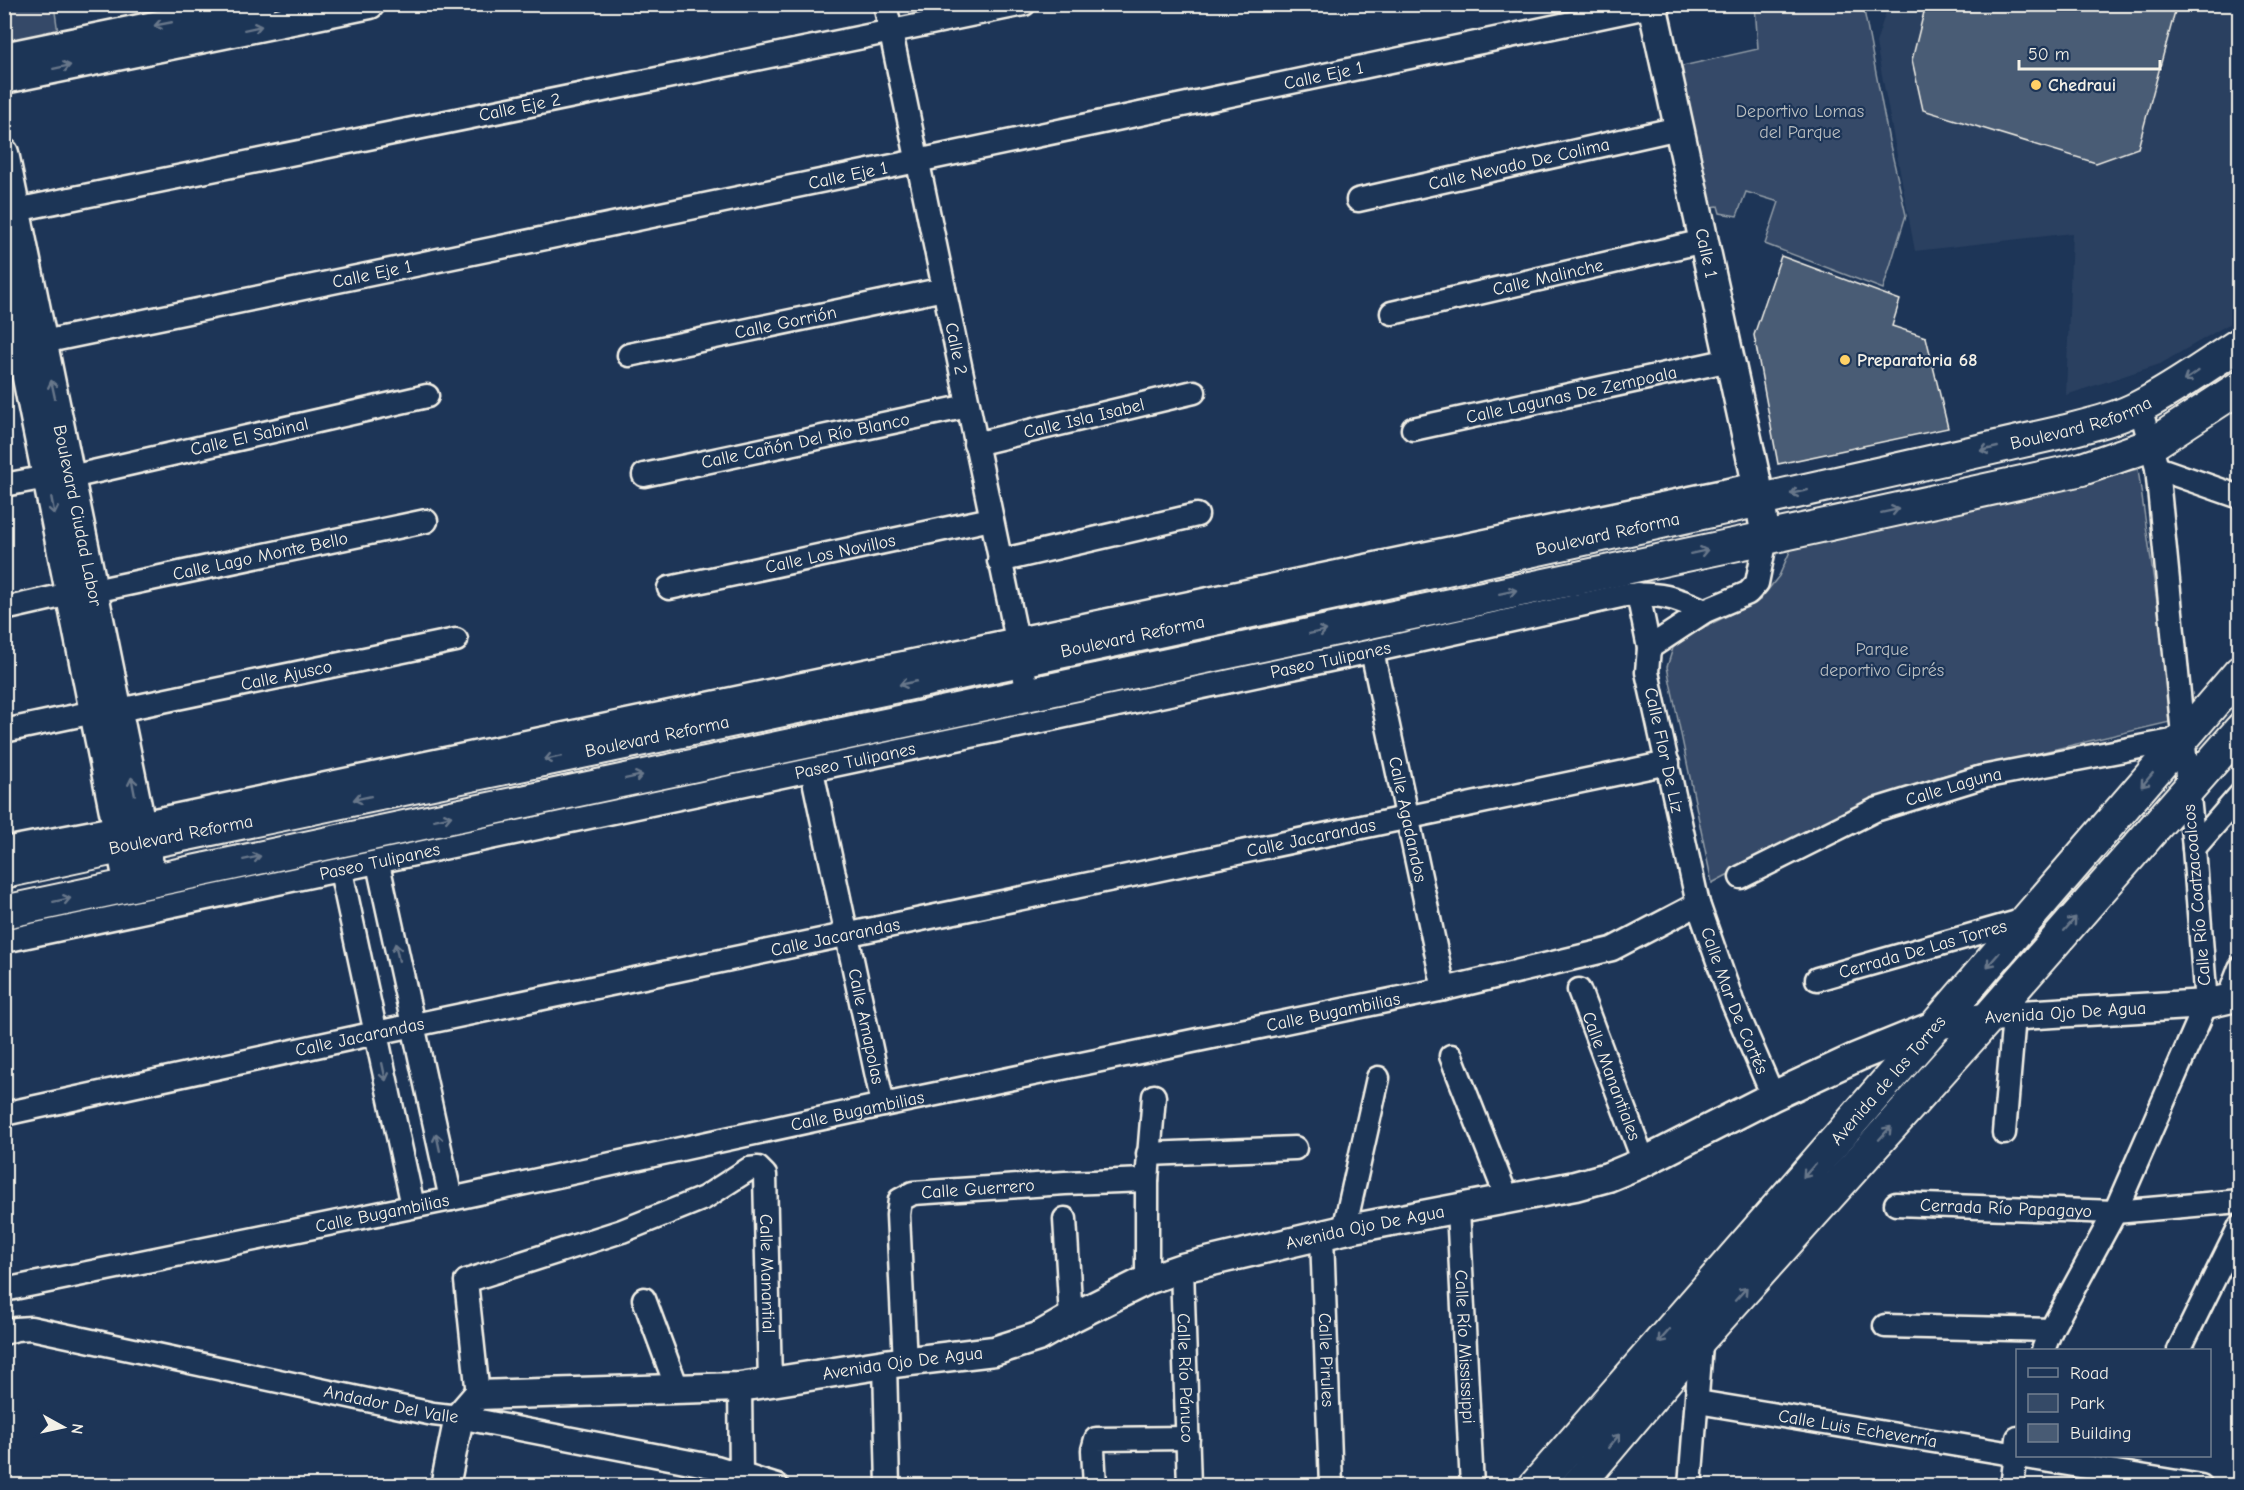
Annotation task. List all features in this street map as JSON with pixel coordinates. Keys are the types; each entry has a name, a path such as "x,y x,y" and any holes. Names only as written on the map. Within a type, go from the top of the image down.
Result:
{"main road":[{"name":"Boulevard Reforma","path":"4,872 130,835 1758,493 2062,432 2109,419 2140,407 2240,344"},
{"name":"Boulevard Reforma","path":"4,912 2082,469 2154,457 2240,387"},
{"name":"Avenida de las Torres","path":"1535,1485 1936,1026 2240,672"},
{"name":"Avenida de las Torres","path":"1576,1485 1702,1337 2001,1017 2187,789 2240,730"}],"street":[{"path":"4,57 261,4"},
{"path":"4,79 370,4"},
{"name":"Calle 2","path":"885,4 1028,693"},
{"name":"Calle Eje 2","path":"16,210 1024,4"},
{"name":"Calle 1","path":"1652,5 1730,360 1766,538"},
{"name":"Calle Eje 1","path":"23,346 917,161 1652,5"},
{"name":"Calle Nevado De Colima","path":"1358,200 1679,128"},
{"name":"Boulevard Ciudad Labor","path":"4,153 16,210 23,346"},
{"name":"Calle Malinche","path":"1392,314 1704,241"},
{"name":"Boulevard Ciudad Labor","path":"4,263 23,346 59,477 141,882"},
{"name":"Calle Gorrión","path":"629,355 944,289"},
{"name":"Calle Lagunas De Zempoala","path":"1413,429 1730,360"},
{"name":"Calle Isla Isabel","path":"975,444 1194,392"},
{"name":"Calle El Sabinal","path":"4,485 59,477 427,396"},
{"name":"Calle Cañón Del Río Blanco","path":"644,476 968,406"},
{"name":"Calle Río Coatzacoalcos","path":"2047,1340 2224,1000 2194,848 2154,457 2140,407"},
{"path":"2154,457 2240,497"},
{"path":"999,561 1197,515"},
{"name":"Calle Los Novillos","path":"669,588 991,519"},
{"name":"Calle Lago Monte Bello","path":"4,609 426,521"},
{"path":"1649,648 1705,611 1748,592 1757,583 1766,538"},
{"name":"Calle Flor De Liz","path":"1638,594 1649,648 1647,672 1698,904"},
{"name":"Paseo Tulipanes","path":"4,941 378,864 1625,595 1675,598 1705,611"},
{"name":"Calle Ajusco","path":"4,731 456,640"},
{"name":"Calle Agadandos","path":"1372,651 1444,989"},
{"name":"Calle Laguna","path":"1741,877 1875,810 1982,777 2182,739"},
{"name":"Calle Jacarandas","path":"4,1114 376,1033 846,937 1668,763"},
{"name":"Calle Amapolas","path":"812,771 883,1105"},
{"path":"2194,848 2240,795"},
{"path":"4,849 130,835"},
{"path":"378,864 451,1199"},
{"path":"341,871 413,1206"},
{"name":"Calle Bugambilias","path":"4,1290 451,1199 883,1105 1444,989 1612,949 1698,904"},
{"name":"Calle Mar De Cortés","path":"1698,904 1732,1001 1773,1096"},
{"name":"Cerrada De Las Torres","path":"1817,979 2028,919"},
{"path":"2224,1000 2240,968"},
{"name":"Calle Manantiales","path":"1579,990 1644,1162"},
{"name":"Avenida Ojo De Agua","path":"478,1395 740,1387 994,1351 1038,1337 1147,1280 1182,1268 1333,1233 1575,1186 1608,1177 1644,1162 1773,1096 1936,1026 2001,1017 2224,1000"},
{"path":"2001,1017 2004,1133"},
{"path":"1451,1056 1507,1198"},
{"name":"Calle Pirules","path":"1331,1485 1333,1233 1378,1078"},
{"path":"1147,1280 1147,1179 1154,1096"},
{"path":"1148,1154 1295,1148"},
{"name":"Calle Manantial","path":"478,1395 466,1281 622,1231 704,1198 749,1169 758,1168 765,1175 770,1382"},
{"name":"Calle Guerrero","path":"895,1364 900,1200 913,1193 1147,1179"},
{"name":"Cerrada Río Papagayo","path":"1896,1204 2115,1212 2240,1201"},
{"name":"Calle Río Mississippi","path":"1458,1209 1472,1485"},
{"path":"1065,1219 1071,1318"},
{"path":"2179,1349 2240,1226"},
{"name":"Calle Río Pánuco","path":"1182,1268 1189,1485"},
{"path":"1690,1485 1698,1402 1703,1292"},
{"path":"644,1299 677,1388"},
{"path":"1885,1326 2047,1340"},
{"name":"Andador Del Valle","path":"4,1333 31,1328 433,1414 459,1417 717,1467 777,1485"},
{"path":"888,1485 895,1364"},
{"path":"740,1387 741,1474"},
{"path":"445,1485 459,1417 478,1395"},
{"name":"Calle Luis Echeverría","path":"1698,1402 2016,1451"},
{"path":"1095,1485 1093,1450 1096,1439 1188,1438"},
{"path":"2012,1485 2017,1457"},
{"name":"Calle Luis Echeverría","path":"2050,1457 2201,1485"}],"shaded area":[{"path":"1888,5 2239,5 2239,313 2229,324 2160,364 2066,395 2072,233 1915,251 1876,43"}],"green space":[{"path":"4,5 54,5 59,40 5,53"},
{"name":"Deportivo Lomas del Parque","path":"1755,5 1863,5 1889,141 1906,215 1883,289 1765,244 1779,202 1746,192 1737,216 1720,213 1718,206 1708,207 1678,67 1758,49"},
{"name":"Parque deportivo Ciprés","path":"2138,469 2174,721 1937,777 1857,806 1712,883 1667,667 1673,648 1688,635 1760,600 1779,576 1792,547"}],"building":[{"name":"Chedraui","path":"1926,4 2177,4 2138,148 2096,163 1923,110 1912,60"},
{"name":"Preparatoria 68","path":"1781,256 1900,300 1892,326 1926,337 1948,428 1778,464 1754,335"}],"place":[{"name":"Chedraui","path":"2036,85"},
{"name":"Preparatoria 68","path":"1845,360"}]}
